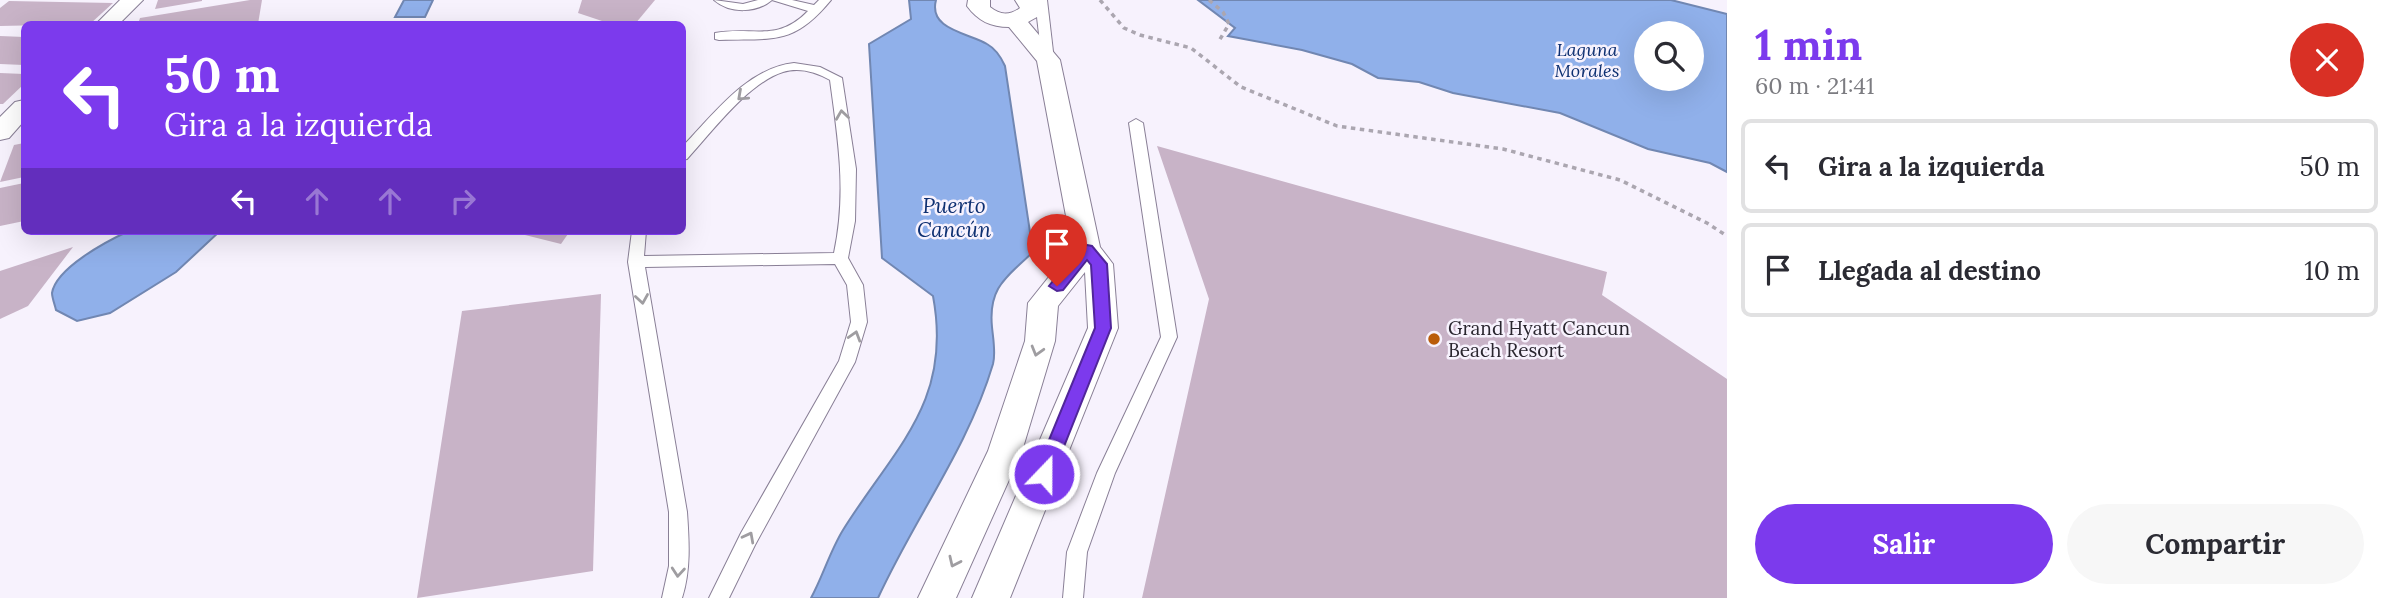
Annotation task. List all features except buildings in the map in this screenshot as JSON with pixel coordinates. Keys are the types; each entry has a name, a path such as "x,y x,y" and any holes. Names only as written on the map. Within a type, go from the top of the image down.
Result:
{"street":[{"path":"110,21 132,0"},
{"path":"979,0 978,6 985,15 1002,20 1021,10 1048,60 1087,250 1099,264 1103,328 991,598"},
{"path":"0,132 21,110"},
{"path":"937,598 1005,452 1040,341 1043,303 1087,250"}],"lane":[{"path":"720,0 737,7 757,5 767,0"},
{"path":"778,0 820,5"},
{"path":"1041,0 1048,60"},
{"path":"719,36 782,34 800,26 820,5"},
{"path":"686,152 740,97 767,75 780,69 801,66 818,68 836,78 849,169 848,220 840,258 855,285 859,322 847,362 748,539 719,598"},
{"path":"1073,598 1077,552 1106,473 1169,337 1136,122"},
{"path":"639,235 636,262 678,512 680,551 672,598"},
{"path":"636,262 840,258"}],"path":[{"path":"1100,0 1124,28 1140,35 1191,48 1241,87 1337,127 1503,149 1620,180 1707,223 1727,236"},
{"path":"1209,0 1223,12 1229,24 1219,41"}],"water":[{"path":"404,0 433,0 425,17 395,17"},
{"name":"Puerto Cancún","path":"909,0 936,0 935,10 944,24 990,46 1005,66 1033,252 996,292 992,313 994,360 982,395 970,425 878,598 811,598 843,530 915,422 927,395 935,366 937,333 933,296 882,258 869,44 911,19"},
{"name":"Laguna Morales","path":"1198,0 1671,0 1727,14 1727,172 1710,163 1648,149 1560,113 1453,93 1419,82 1378,78 1352,64 1302,50 1228,36 1235,28"},
{"path":"121,235 216,235 176,272 110,313 77,321 56,310 52,293 63,274"}],"place":[{"name":"Grand Hyatt Cancun Beach Resort","path":"1434,339"}],"route":[{"path":"1044,474 1103,328 1099,264 1087,250 1057,286"}]}
